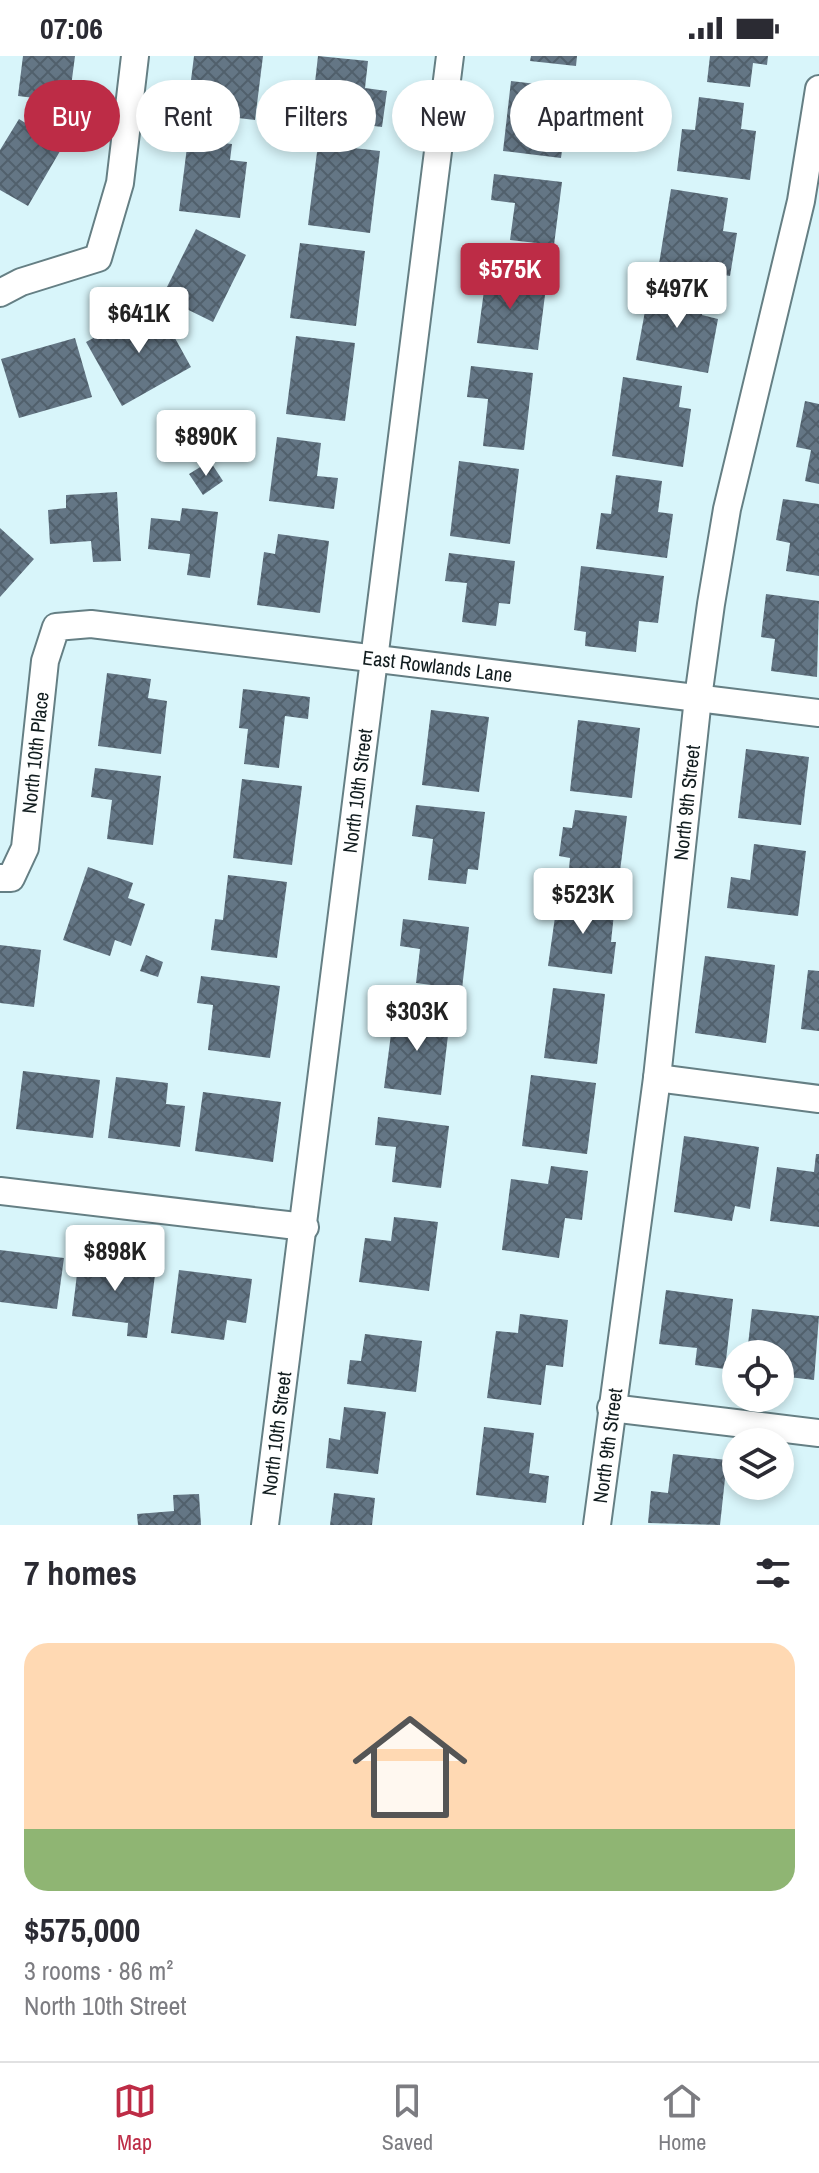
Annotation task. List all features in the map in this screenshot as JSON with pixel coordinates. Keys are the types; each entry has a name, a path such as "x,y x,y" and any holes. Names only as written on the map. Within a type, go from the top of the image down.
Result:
{"street":[{"path":"0,293 21,282 98,258 120,183 135,56"},
{"name":"North 10th Street","path":"265,1525 305,1227 373,658 450,56"},
{"name":"North 9th Street","path":"597,1525 657,1078 698,698 727,509 801,201 819,89"},
{"name":"East Rowlands Lane","path":"56,627 91,624 819,713"},
{"name":"North 10th Place","path":"6,878 25,848 45,661 56,627"},
{"path":"657,1078 819,1099"},
{"path":"0,1191 305,1227"},
{"path":"611,1408 819,1433"}],"building":[{"path":"23,56 75,56 72,80 24,80 24,97 18,96"},
{"path":"194,56 263,56 260,80 256,80 255,120 240,118 240,80 191,80"},
{"path":"318,56 368,61 366,80 315,80"},
{"path":"531,56 577,56 576,66 530,61"},
{"path":"710,56 768,56 767,65 753,63 750,87 707,82"},
{"path":"376,90 387,91 382,127 376,126"},
{"path":"510,90 510,152 503,151"},
{"path":"699,97 744,103 741,129 756,131 750,180 677,171 682,129 695,130"},
{"path":"19,119 24,122 24,152 60,152 28,206 0,190 0,150"},
{"path":"380,151 370,233 308,225 317,152"},
{"path":"186,152 231,152 230,160 247,162 240,218 179,211"},
{"path":"511,152 562,152 561,158"},
{"path":"494,174 562,182 554,245 510,240 515,203 491,200"},
{"path":"671,189 728,198 723,231 737,233 730,276 659,264"},
{"path":"196,229 246,255 213,322 162,297"},
{"path":"300,243 365,251 356,326 290,318"},
{"path":"487,268 530,273 527,293 545,295 538,350 477,343"},
{"path":"650,284 706,294 702,315 718,319 708,373 636,360"},
{"path":"156,304 191,367 122,406 86,342"},
{"path":"296,336 355,343 345,421 286,414"},
{"path":"75,338 92,397 19,418 1,359"},
{"path":"471,366 533,373 524,450 483,446 488,399 467,397"},
{"path":"623,377 682,386 679,407 691,409 683,467 612,456"},
{"path":"805,401 819,404 819,484 805,481 811,450 796,447"},
{"path":"277,437 321,443 317,476 338,478 334,509 269,501"},
{"path":"210,461 223,481 203,495 189,474"},
{"path":"459,461 519,469 510,544 450,536"},
{"path":"616,475 662,481 658,512 673,514 667,558 596,549 601,513 611,514"},
{"path":"117,492 121,561 93,562 91,541 50,544 48,510 66,508 66,495"},
{"path":"783,499 819,504 819,576 786,571 790,543 776,540"},
{"path":"182,508 218,512 210,578 187,575 190,554 148,549 151,518 180,521"},
{"path":"0,528 34,559 0,597"},
{"path":"278,534 329,541 320,613 257,605 264,552 275,554"},
{"path":"449,553 515,561 510,604 499,603 496,626 462,622 467,583 445,581"},
{"path":"581,566 664,576 658,623 639,621 636,652 585,646 586,632 574,630"},
{"path":"766,594 819,601 817,677 771,671 775,639 761,637"},
{"path":"107,673 151,679 148,698 167,701 161,754 98,746"},
{"path":"243,689 310,697 308,719 285,716 279,768 244,764 248,729 239,728"},
{"path":"431,710 489,717 479,792 422,785"},
{"path":"578,720 640,728 632,798 570,791"},
{"path":"746,749 809,757 801,825 738,818"},
{"path":"95,768 161,776 153,845 107,839 112,800 91,797"},
{"path":"242,779 302,786 292,865 233,858"},
{"path":"416,805 485,812 478,870 468,869 466,884 428,880 433,839 412,836"},
{"path":"575,810 627,816 618,887 568,881 570,858 559,856 563,827 572,828"},
{"path":"754,844 806,851 798,916 727,908 731,877 750,880"},
{"path":"88,867 133,883 128,898 145,904 131,946 115,940 110,956 63,940"},
{"path":"228,875 287,882 277,958 211,950 215,919 223,920"},
{"path":"558,896 615,904 611,942 616,942 612,974 548,966"},
{"path":"403,919 469,927 462,989 416,983 420,949 400,946"},
{"path":"0,945 41,950 34,1007 0,1003"},
{"path":"146,955 163,962 158,977 140,971"},
{"path":"705,956 775,965 766,1043 695,1033"},
{"path":"808,970 819,971 819,1031 801,1029"},
{"path":"201,976 280,986 270,1058 208,1050 213,1005 197,1003"},
{"path":"553,988 605,994 597,1064 544,1058"},
{"path":"394,1011 450,1018 441,1095 384,1088"},
{"path":"23,1071 100,1080 93,1138 16,1129"},
{"path":"531,1075 596,1083 587,1154 522,1146"},
{"path":"116,1077 168,1083 166,1104 185,1106 180,1147 108,1138"},
{"path":"203,1092 281,1102 273,1162 195,1151"},
{"path":"378,1117 449,1126 441,1188 392,1182 396,1147 375,1145"},
{"path":"684,1136 759,1147 750,1209 735,1206 732,1221 674,1212"},
{"path":"816,1154 819,1154 819,1227 770,1221 777,1167 814,1172"},
{"path":"551,1166 588,1171 582,1220 565,1218 559,1258 502,1250 511,1179 548,1184"},
{"path":"394,1217 438,1222 429,1291 359,1282 365,1238 391,1241"},
{"path":"0,1250 64,1258 57,1309 0,1302"},
{"path":"79,1257 156,1267 147,1338 127,1336 128,1323 72,1316"},
{"path":"179,1270 252,1279 246,1323 227,1320 224,1340 171,1333"},
{"path":"666,1290 733,1299 728,1340 722,1340 722,1369 695,1365 697,1348 659,1344"},
{"path":"752,1309 819,1316 814,1380 794,1378 794,1340 749,1340"},
{"path":"520,1314 568,1320 563,1367 546,1365 541,1405 487,1398 496,1331 518,1333"},
{"path":"365,1334 422,1341 416,1392 347,1384 350,1360 361,1361"},
{"path":"344,1407 386,1412 378,1474 326,1468 329,1438 340,1440"},
{"path":"484,1427 534,1433 529,1473 549,1476 546,1503 476,1495"},
{"path":"673,1454 722,1459 720,1525 648,1523 651,1491 668,1493"},
{"path":"334,1493 375,1498 372,1525 330,1525"},
{"path":"199,1494 201,1525 138,1525 137,1514 174,1511 173,1495"}]}
